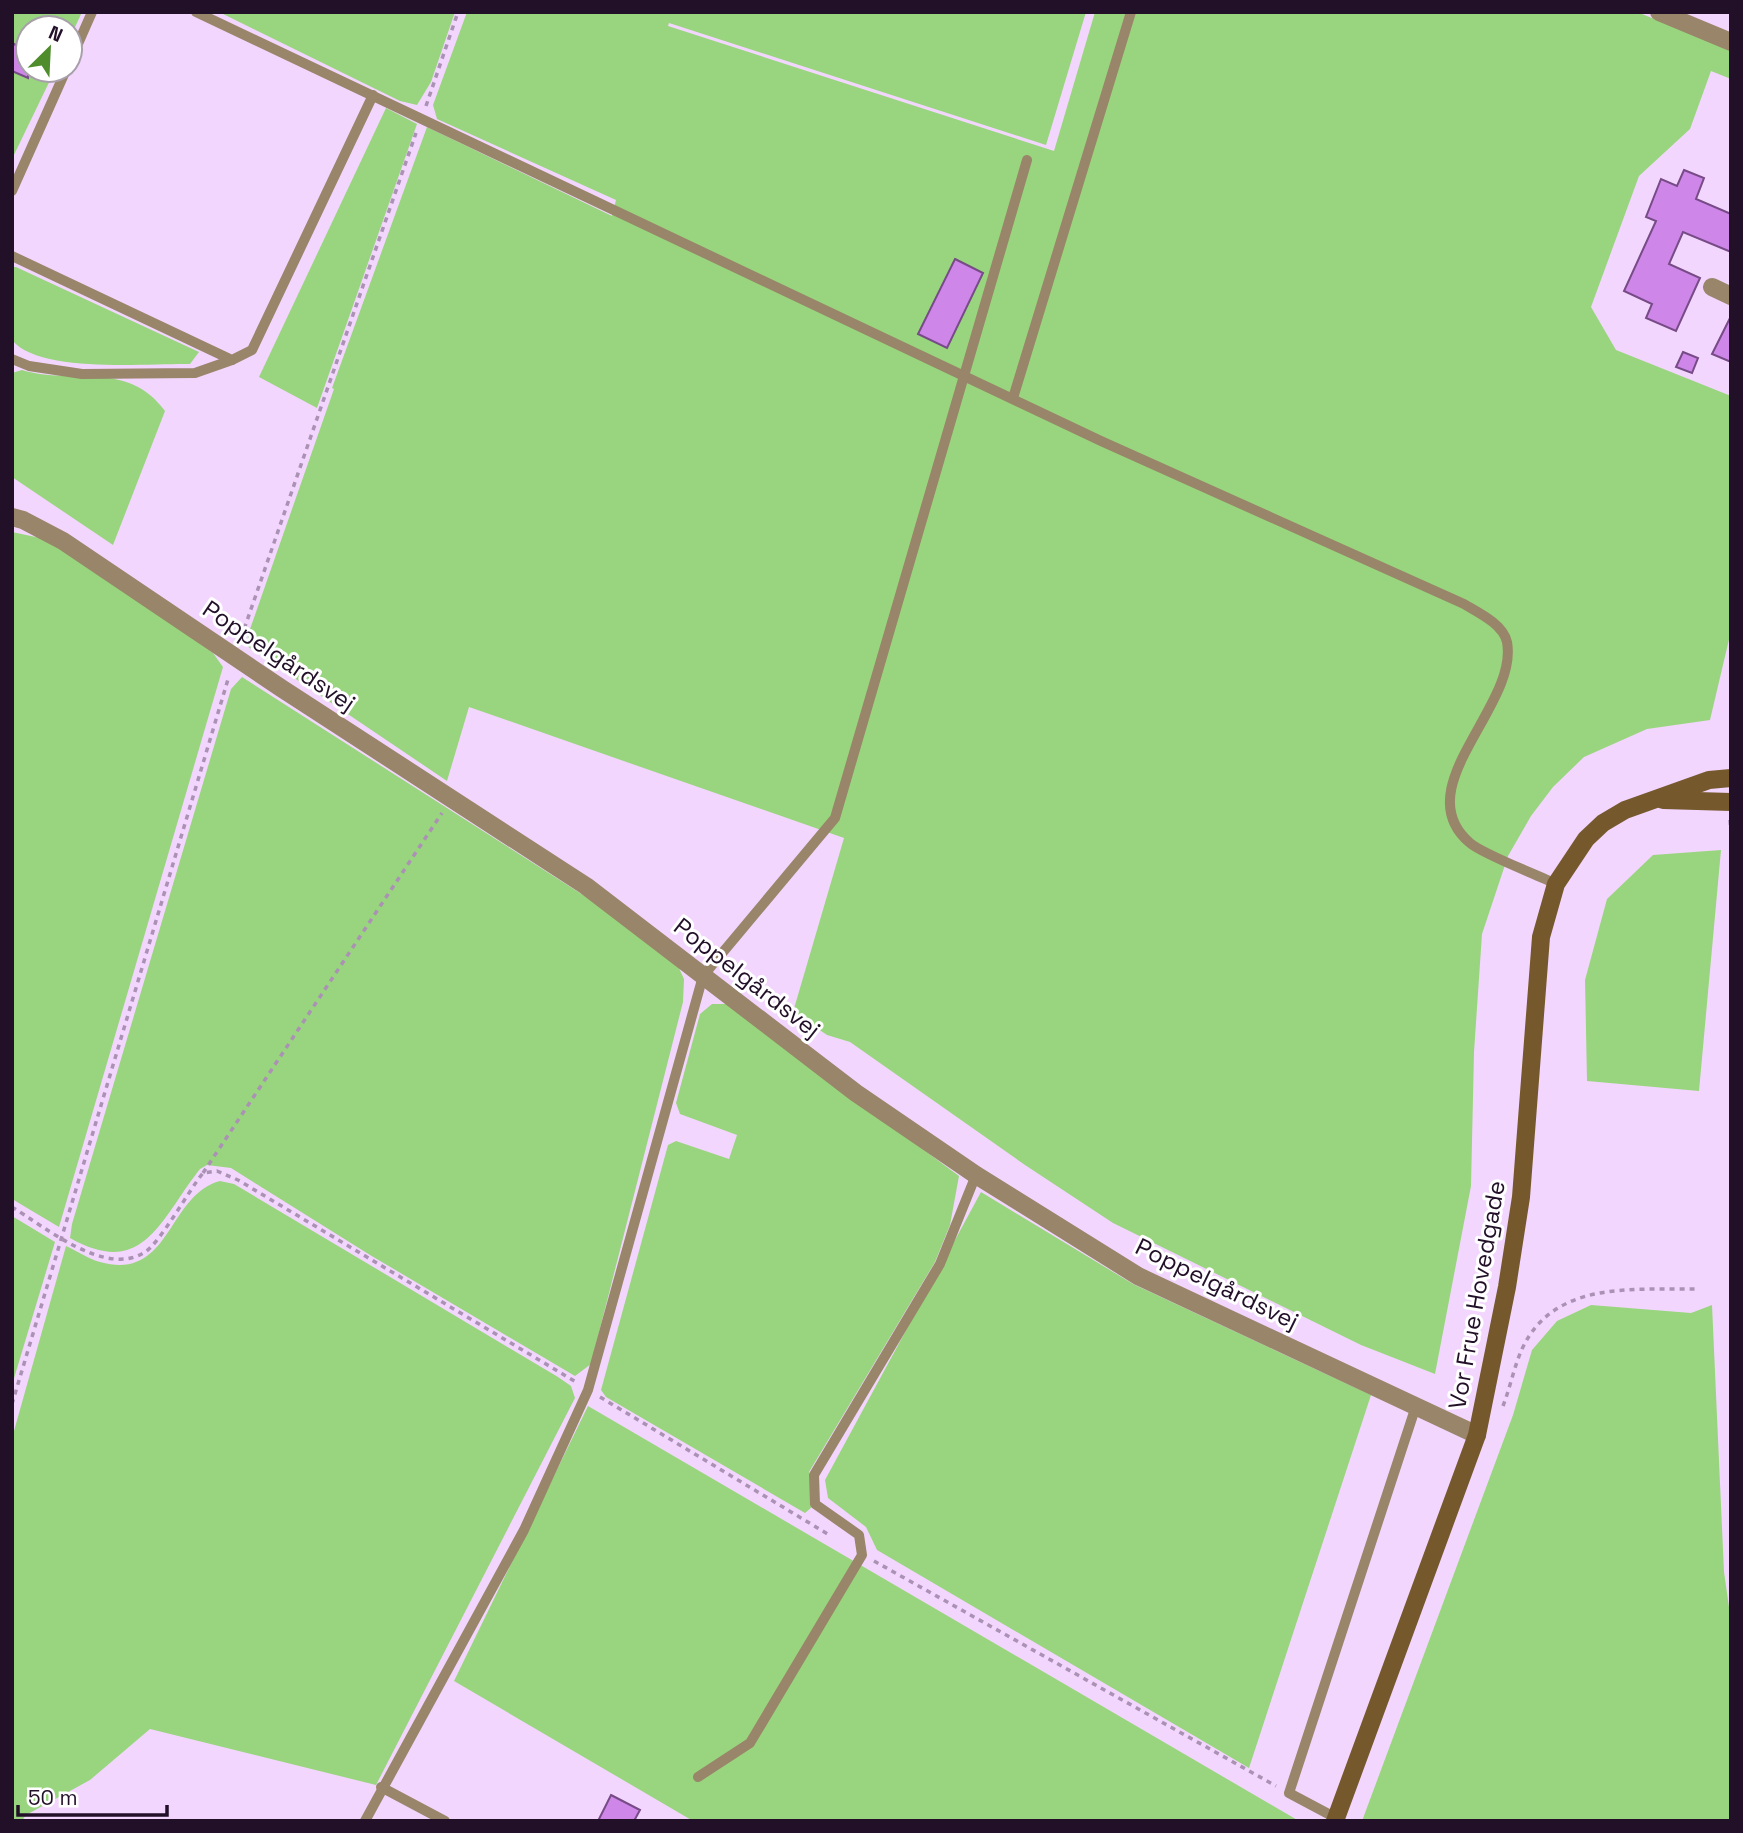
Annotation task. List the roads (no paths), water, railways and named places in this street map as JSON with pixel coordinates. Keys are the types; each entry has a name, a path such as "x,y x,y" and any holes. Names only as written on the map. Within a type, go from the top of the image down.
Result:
{"street":[{"path":"1659,12 1731,43"},
{"path":"1712,287 1731,296"},
{"name":"Poppelgårdsvej","path":"12,517 63,541 234,657 586,886 856,1093 976,1175 1138,1276 1477,1435"},
{"name":"Vor Frue Hovedgade","path":"1335,1819 1477,1435 1507,1287 1521,1197 1541,937 1556,884 1569,860 1603,823 1649,799 1709,780 1731,778"},
{"name":"Vor Frue Hovedgade","path":"1649,799 1731,802"}],"lane":[{"path":"84,30 92,12"},
{"path":"196,12 1013,398 1464,604 1495,623 1507,642 1505,667 1490,705 1451,785 1449,811 1470,844 1556,884"},
{"path":"1013,398 1131,12"},
{"path":"12,191 60,84"},
{"path":"12,359 29,366 82,374 195,373 252,350 373,95"},
{"path":"365,1821 524,1530 588,1390 703,976 835,818 1027,160"},
{"path":"12,257 232,360"},
{"path":"698,1777 750,1743 862,1555 859,1535 815,1504 814,1475 940,1264 976,1175"},
{"path":"1335,1819 1289,1793 1416,1406"},
{"path":"382,1787 445,1821"}]}
